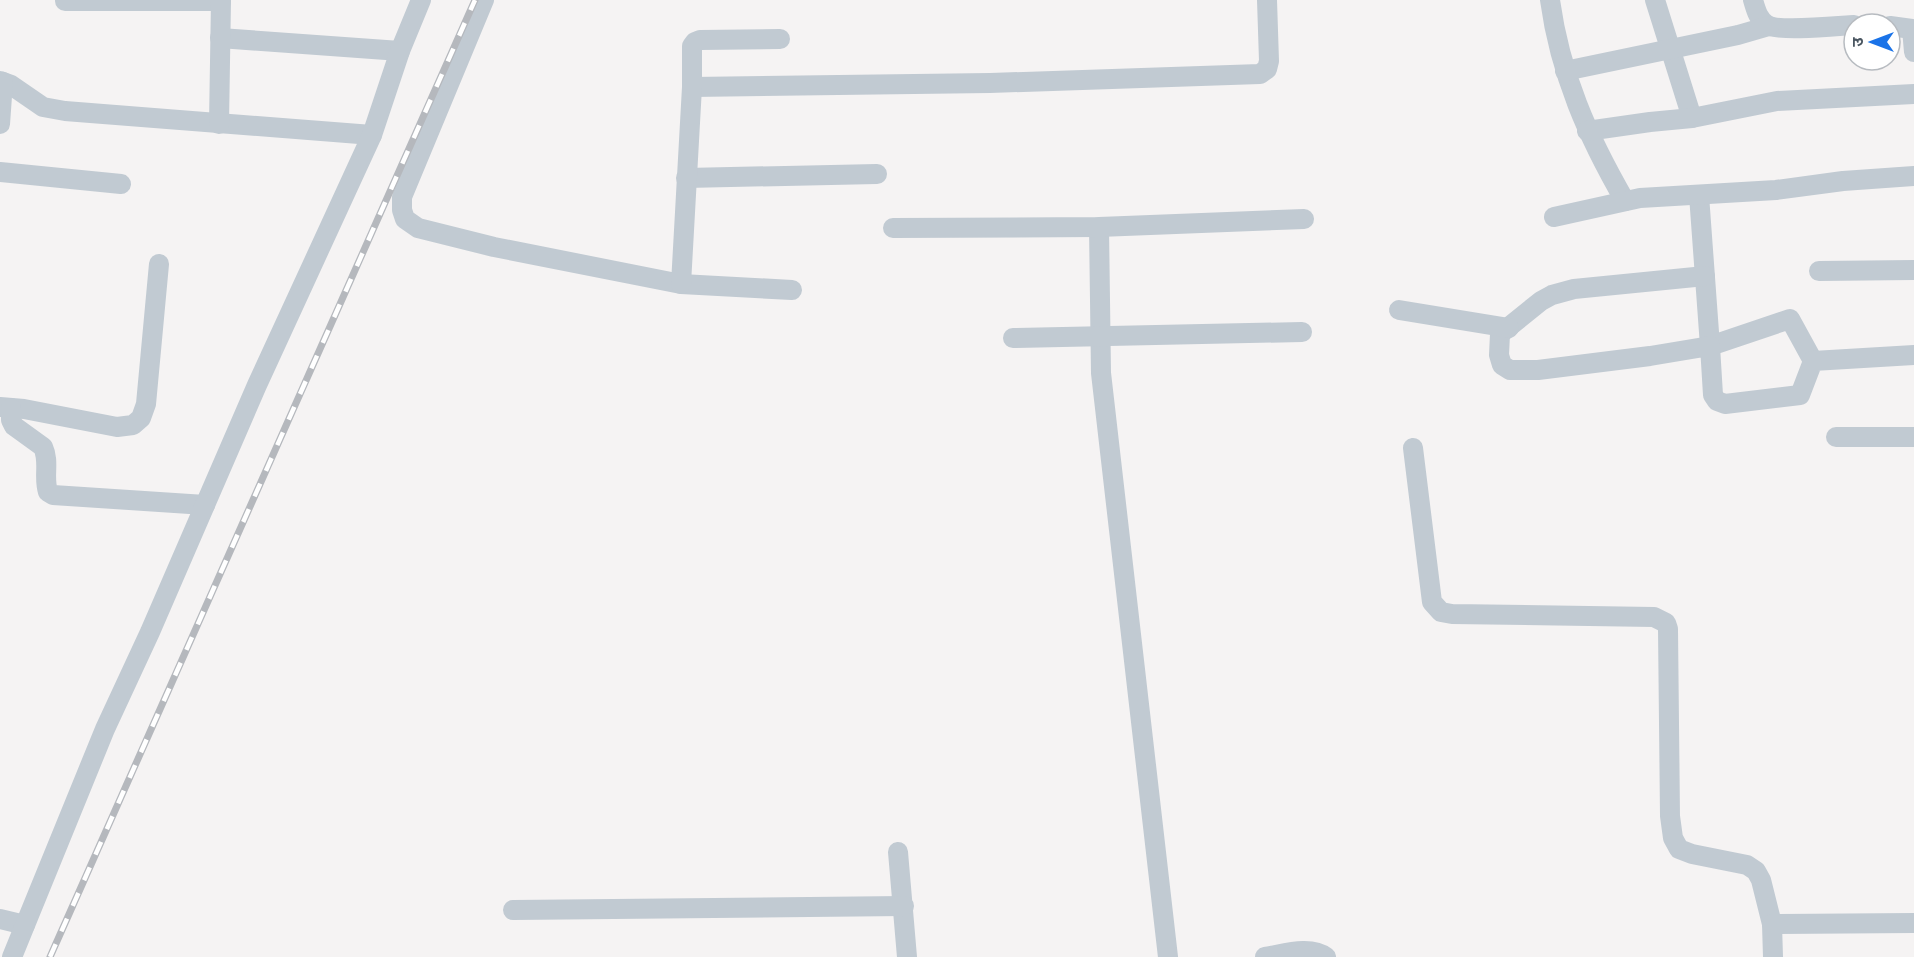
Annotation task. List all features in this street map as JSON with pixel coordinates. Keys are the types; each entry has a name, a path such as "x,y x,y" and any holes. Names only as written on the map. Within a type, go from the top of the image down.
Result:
{"street":[{"path":"65,1 221,0 219,124"},
{"path":"12,957 105,729 150,632 257,385 372,135 400,51 421,0"},
{"path":"484,0 402,197 405,219 418,228 483,244 681,284 792,290"},
{"path":"692,87 990,83 1260,74 1267,69 1269,62 1267,0"},
{"path":"1550,0 1565,71 1587,131 1625,201"},
{"path":"1655,0 1692,118"},
{"path":"1753,0 1757,14 1768,26"},
{"path":"1565,71 1738,35 1768,26 1786,28 1842,26"},
{"path":"1902,28 1912,29 1914,52"},
{"path":"220,38 400,51"},
{"path":"681,284 692,87 692,46 700,40 780,39"},
{"path":"0,124 1,82 11,85 43,107 65,111 372,135"},
{"path":"1587,131 1692,118 1777,101 1914,94"},
{"path":"0,172 121,184"},
{"path":"686,178 877,174"},
{"path":"1554,217 1640,198 1776,190 1843,181 1914,176"},
{"path":"1699,195 1705,276 1710,346 1713,395 1717,401 1725,404 1800,395 1813,361 1790,319 1710,346 1650,356 1538,370 1510,370 1502,365 1499,355 1500,334 1541,301 1552,295 1574,289 1705,276"},
{"path":"893,228 1099,227 1304,219"},
{"path":"1099,227 1101,373 1167,957"},
{"path":"5,408 117,427 133,426 141,418 146,404 159,264"},
{"path":"1819,271 1914,270"},
{"path":"1399,310 1509,328"},
{"path":"1013,338 1302,332"},
{"path":"1813,361 1914,355"},
{"path":"5,408 14,426 43,447 47,464 46,486 48,492 53,495 205,505"},
{"path":"1836,437 1914,437"},
{"path":"1413,448 1432,602 1441,612 1653,617 1666,623 1668,629 1670,816 1673,838 1679,849 1692,854 1746,865 1756,871 1761,880 1772,924 1773,957"},
{"path":"898,852 907,957"},
{"path":"513,910 904,906"},
{"path":"0,919 25,925"},
{"path":"1772,924 1914,923"},
{"path":"1266,957 1317,951 1326,957"}],"railway":[{"path":"50,957 475,0"}]}
